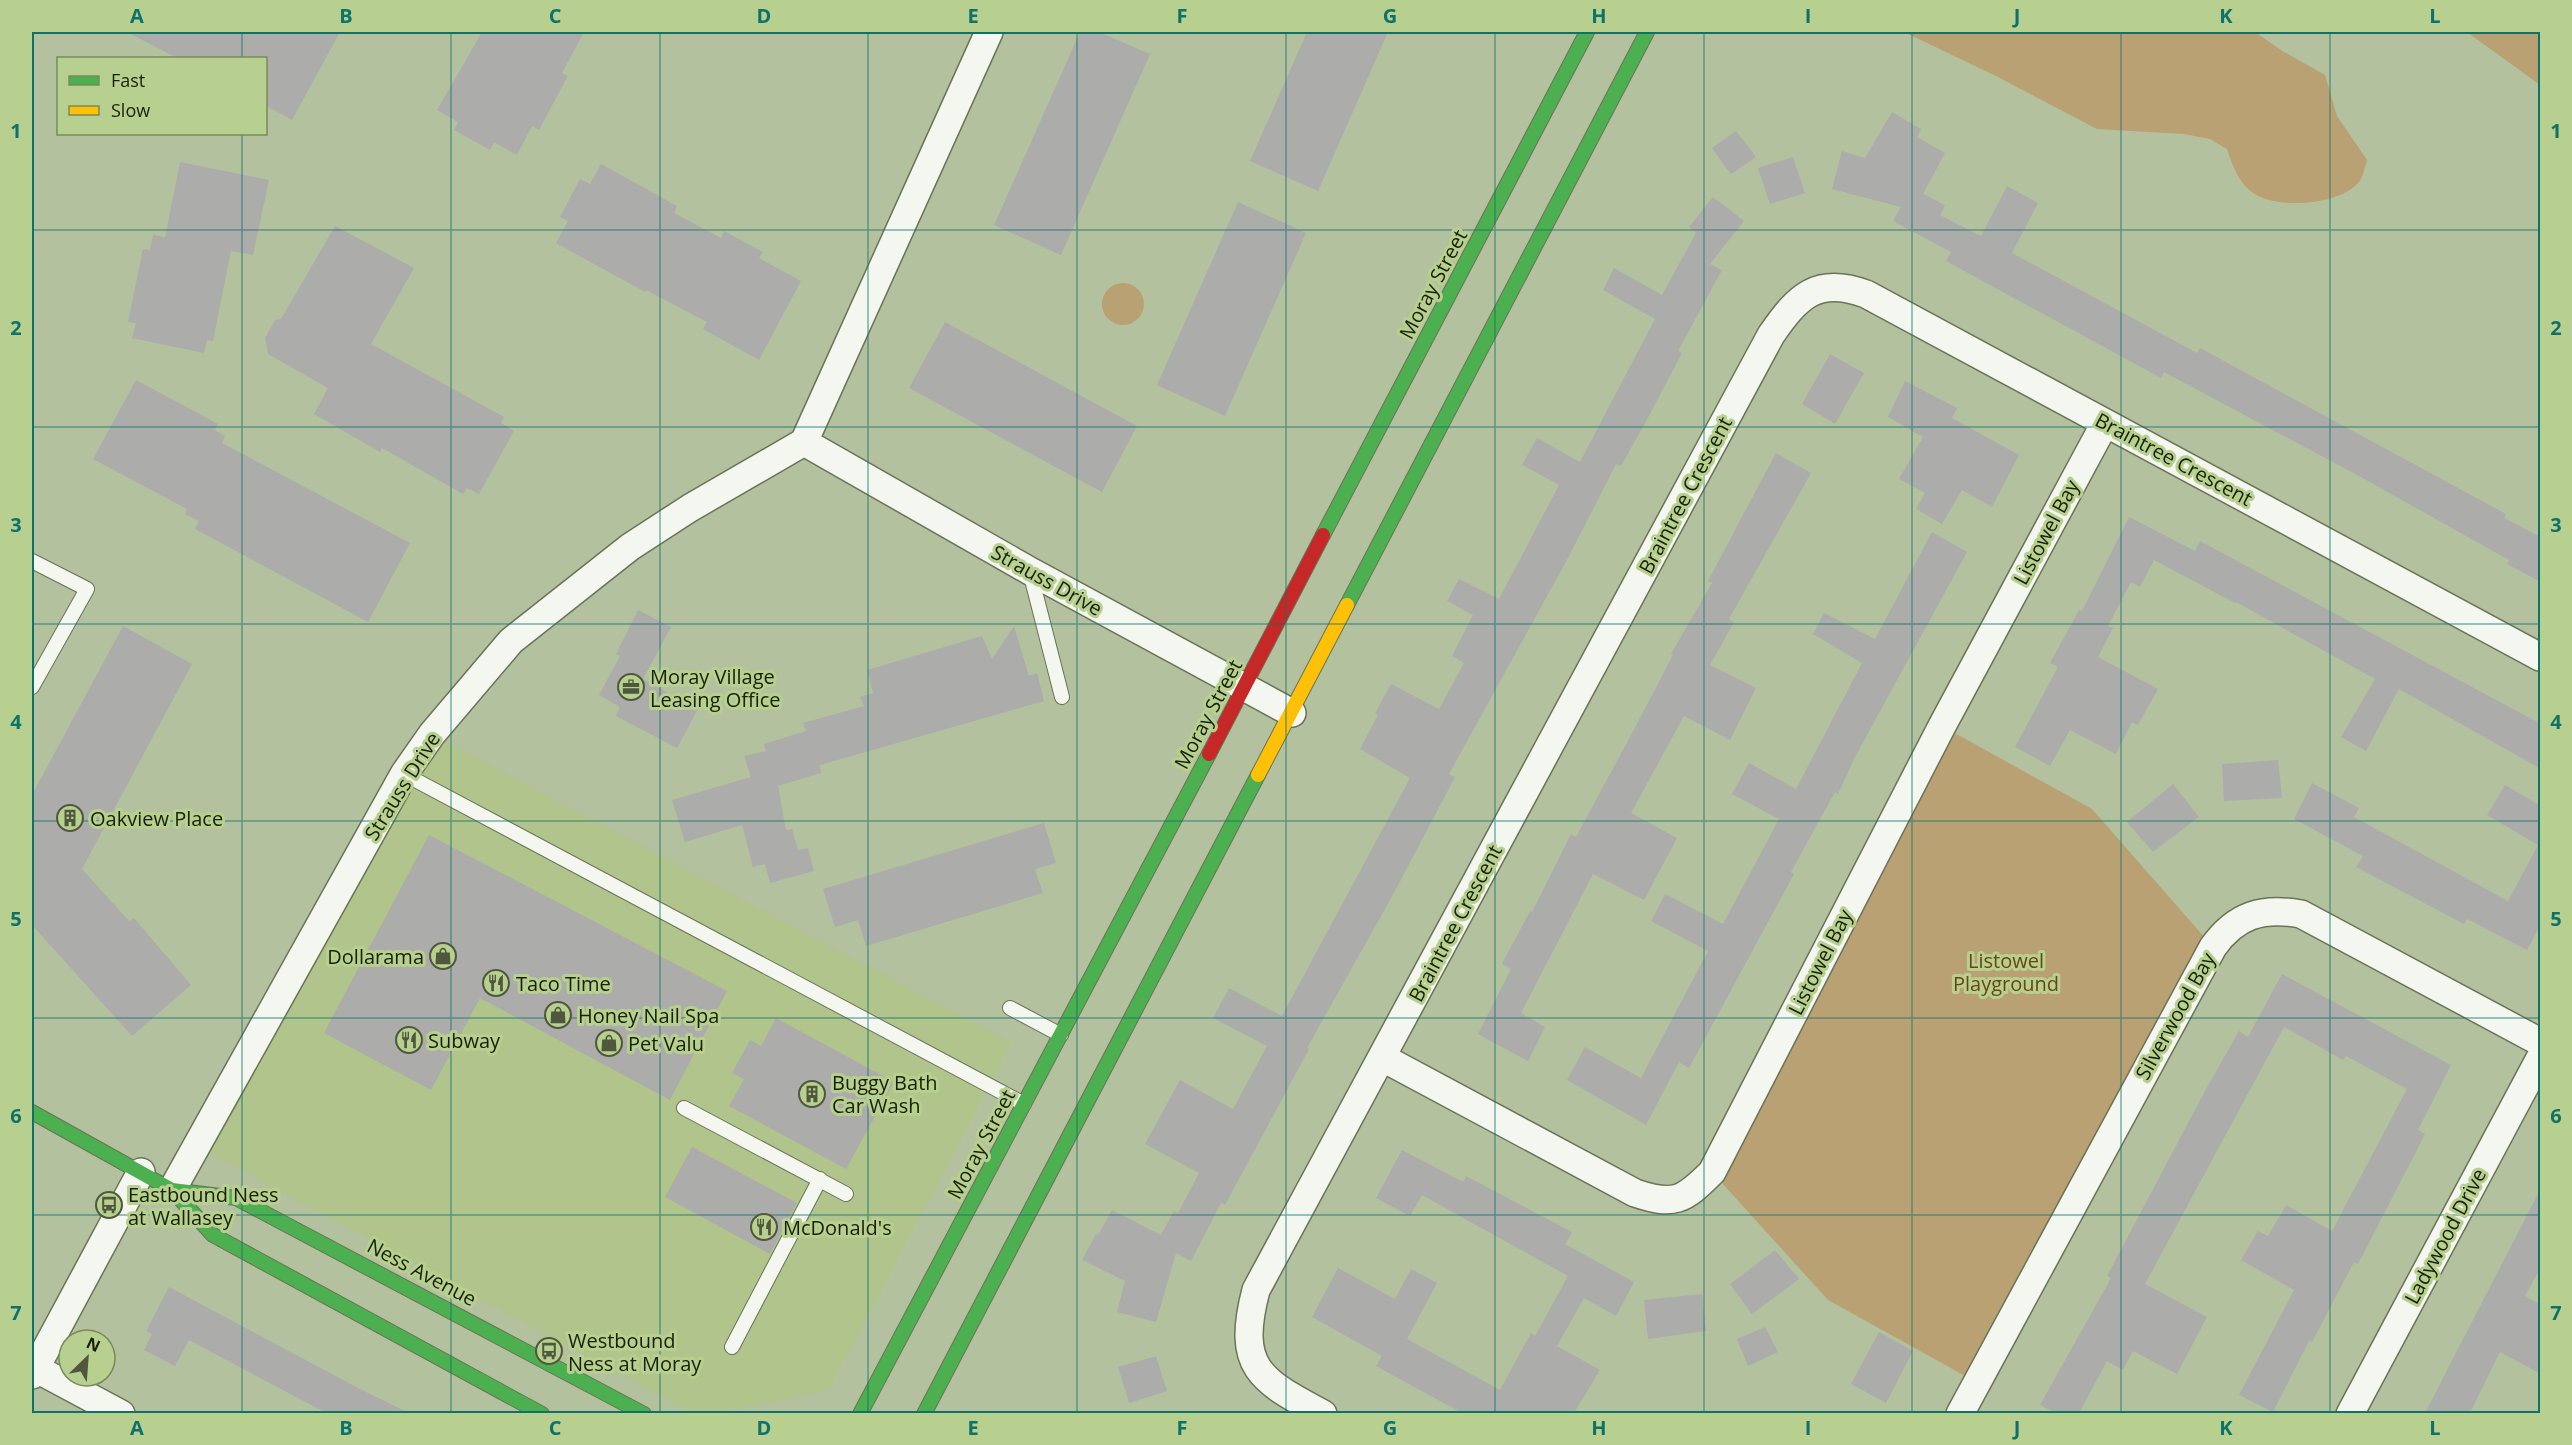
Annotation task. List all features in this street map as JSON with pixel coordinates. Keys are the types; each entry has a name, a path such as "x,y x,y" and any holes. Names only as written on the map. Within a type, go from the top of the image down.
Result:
{"street":[{"path":"804,442 989,32"},
{"name":"Moray Street","path":"860,1413 1244,688 1587,32"},
{"path":"924,1413 1647,32"},
{"name":"Braintree Crescent","path":"1323,1413 1292,1397 1263,1375 1248,1346 1248,1328 1256,1290 1771,335 1788,310 1802,297 1816,289 1832,286 1850,288 1866,294 2541,657"},
{"name":"Listowel Bay","path":"1383,1058 1635,1193 1661,1202 1682,1197 1696,1188 1712,1172 1942,726 2105,423"},
{"name":"Strauss Drive","path":"172,1190 404,774 432,734 510,641 630,547 690,508 804,442 1030,571 1292,713"},
{"name":"Silverwood Bay","path":"1960,1413 2213,947 2224,932 2238,920 2272,911 2301,914 2541,1042"},
{"name":"Ladywood Drive","path":"2350,1413 2541,1058"},
{"name":"Ness Avenue","path":"32,1112 172,1190 213,1235 542,1413"},
{"path":"121,1413 33,1372 141,1172"},
{"name":"Ness Avenue","path":"172,1190 236,1198 644,1413"}],"lane":[{"path":"32,561 87,589 32,687"},
{"path":"1030,571 1062,698"},
{"path":"404,774 1024,1104"},
{"path":"1010,1008 1061,1035"},
{"path":"684,1108 846,1194"},
{"path":"732,1347 820,1179"}],"shaded area":[{"path":"432,734 1012,1043 829,1390 717,1413 691,1413 197,1146"}],"green space":[{"path":"1904,32 2255,32 2284,52 2325,75 2337,116 2367,160 2364,172 2359,182 2338,196 2308,202 2277,202 2253,193 2240,179 2227,149 2210,139 2184,134 2097,129 1996,76"},
{"path":"2467,32 2540,32 2540,85"},
{"path":"1123,283 1131,284 1138,289 1143,296 1143,312 1138,319 1131,324 1123,325 1115,324 1108,319 1103,312 1102,304 1103,296 1108,289 1115,284"},
{"name":"Listowel Playground","path":"1942,726 2092,809 2213,947 1976,1382 1828,1300 1712,1172"}],"building":[{"path":"127,32 340,32 292,120 267,107 267,57 175,57"},
{"path":"482,32 584,32 562,73 568,76 539,130 532,126 517,155 494,142 490,150 454,130 458,122 437,110"},
{"path":"1080,32 1099,32 1150,54 1061,255 994,225"},
{"path":"1307,32 1388,32 1318,191 1250,161"},
{"path":"1892,112 1921,129 1917,137 1945,153 1923,194 1945,205 1940,215 1981,236 2007,186 2038,203 2012,253 2197,353 2200,348 2506,514 2504,518 2541,537 2541,582 2507,564 2509,560 2359,476 2164,372 2161,378 1946,261 1951,252 1893,221 1901,207 1832,189 1842,151 1865,158"},
{"path":"1736,131 1756,157 1731,174 1712,148"},
{"path":"1793,157 1805,193 1770,204 1758,168"},
{"path":"180,162 269,180 253,255 231,251 213,341 207,340 204,353 132,338 136,323 128,322 143,249 150,250 153,235 165,237"},
{"path":"601,164 677,206 674,213 721,238 724,231 763,252 759,258 801,281 759,360 703,329 707,322 646,290 645,292 556,243 568,221 560,217 580,179 590,184"},
{"path":"1713,197 1744,221 1710,264 1722,270 1678,351 1682,353 1650,414 1621,466 1616,464 1568,558 1449,774 1455,777 1395,891 1307,1048 1309,1049 1225,1205 1221,1203 1191,1261 1176,1253 1156,1322 1117,1312 1125,1281 1082,1260 1112,1210 1161,1235 1174,1211 1178,1213 1199,1173 1145,1144 1180,1080 1233,1109 1267,1046 1213,1018 1229,988 1282,1016 1410,778 1360,749 1378,715 1375,713 1391,684 1439,709 1464,663 1452,656 1473,615 1447,601 1459,579 1499,599 1559,485 1522,465 1537,438 1580,462 1655,319 1603,290 1614,268 1662,295 1696,233 1689,227"},
{"path":"1238,202 1306,233 1225,416 1157,385"},
{"path":"335,226 414,268 371,344 504,417 501,423 514,431 479,494 467,488 463,494 382,448 380,452 314,414 328,388 268,354 265,338 275,320 281,319"},
{"path":"945,322 1137,426 1102,492 909,388"},
{"path":"1830,354 1864,373 1835,424 1802,404"},
{"path":"136,380 218,424 215,430 225,436 222,443 410,543 368,622 195,529 199,521 185,514 187,509 93,459"},
{"path":"1905,381 1957,408 1952,418 2019,455 1992,507 1962,490 1942,524 1916,509 1925,493 1899,479 1923,437 1888,417"},
{"path":"1776,453 1811,473 1729,619 1734,622 1710,665 1756,688 1730,740 1684,716 1631,813 1677,838 1644,900 1593,874 1521,1013 1545,1027 1528,1061 1478,1034 1511,969 1502,964 1530,911 1532,912 1571,834 1576,837 1631,735 1673,655 1671,654 1712,583 1708,581"},
{"path":"2129,517 2195,551 2200,541 2541,724 2541,769 2399,689 2366,751 2341,737 2375,679 2236,602 2154,560 2140,587 2131,582 2108,626 2113,628 2098,657 2158,689 2138,725 2132,722 2116,754 2070,730 2050,766 2015,747 2058,667 2050,663 2079,610 2082,611"},
{"path":"1932,532 1967,552 1855,757 1838,794 1835,792 1791,872 1794,874 1689,1068 1679,1062 1646,1125 1567,1080 1585,1047 1641,1078 1708,951 1651,921 1665,894 1723,924 1779,819 1732,794 1749,763 1796,789 1862,663 1813,634 1824,613 1875,639"},
{"name":"Moray Village Leasing Office","path":"638,610 671,627 643,679 698,709 677,748 616,716 620,707 599,695 620,656 616,654"},
{"name":"Oakview Place","path":"123,626 192,664 82,869 129,921 134,918 191,985 132,1036 32,925 32,795"},
{"path":"1014,626 1029,676 1037,673 1044,701 820,765 821,773 778,786 786,830 792,829 798,850 808,848 814,871 770,883 765,864 753,867 742,825 685,842 672,800 751,777 744,756 766,751 764,744 806,731 803,723 864,706 860,697 873,693 867,670 982,636 992,659"},
{"path":"2278,760 2282,798 2224,801 2222,764"},
{"path":"2312,783 2359,808 2354,817 2508,901 2538,845 2487,815 2505,785 2541,806 2541,924 2527,950 2467,919 2464,924 2356,867 2363,856 2294,819"},
{"path":"2173,784 2199,817 2153,852 2127,822"},
{"path":"1044,823 1056,863 1035,869 1043,893 866,946 858,920 835,927 823,889"},
{"path":"429,835 727,991 670,1100 480,998 431,1090 324,1033"},
{"path":"2282,974 2451,1065 2418,1130 2425,1134 2358,1264 2354,1262 2312,1342 2309,1341 2273,1412 2239,1395 2294,1290 2241,1260 2258,1231 2268,1236 2286,1205 2332,1231 2407,1089 2346,1056 2343,1060 2284,1027 2145,1284 2207,1317 2177,1374 2133,1351 2123,1370 2107,1361 2079,1413 2056,1413 2040,1405 2111,1278 2107,1276 2205,1091 2239,1031 2248,1037"},
{"name":"Buggy Bath Car Wash","path":"776,1018 894,1082 846,1169 729,1106 744,1079 732,1073 750,1040 761,1046"},
{"path":"692,1147 797,1203 770,1254 665,1197"},
{"path":"1402,1150 1463,1182 1466,1176 1572,1232 1565,1244 1634,1282 1616,1316 1584,1298 1557,1346 1600,1370 1574,1413 1462,1413 1376,1366 1382,1356 1312,1317 1338,1268 1395,1299 1411,1269 1437,1283 1407,1339 1500,1390 1531,1333 1535,1336 1568,1276 1422,1195 1410,1216 1376,1198"},
{"path":"2541,1188 2541,1267 2525,1296 2541,1305 2541,1374 2500,1352 2470,1413 2425,1413"},
{"path":"1775,1250 1799,1279 1752,1314 1730,1284"},
{"path":"169,1287 409,1413 326,1413 189,1340 175,1366 144,1350 152,1334 146,1331"},
{"path":"1702,1294 1706,1331 1648,1339 1644,1300"},
{"path":"1765,1327 1778,1352 1748,1366 1737,1339"},
{"path":"1879,1332 1913,1351 1886,1403 1851,1384"},
{"path":"1156,1356 1167,1391 1129,1403 1118,1367"}],"traffic: fast":[{"path":"1323,535 1587,32"},
{"path":"1347,605 1647,32"},
{"path":"860,1414 1209,754"},
{"path":"924,1414 1258,775"},
{"path":"32,1112 172,1190 213,1235 542,1414"},
{"path":"172,1190 236,1198 644,1414"}],"traffic: slow":[{"path":"1258,775 1347,605"}],"traffic: jam":[{"path":"1209,754 1323,535"}],"place":[{"name":"Moray Village Leasing Office","path":"631,687"},
{"name":"Oakview Place","path":"70,818"},
{"name":"Dollarama","path":"443,956"},
{"name":"Taco Time","path":"496,983"},
{"name":"Honey Nail Spa","path":"558,1015"},
{"name":"Subway","path":"409,1040"},
{"name":"Pet Valu","path":"609,1043"},
{"name":"Buggy Bath Car Wash","path":"812,1094"},
{"name":"Eastbound Ness at Wallasey","path":"109,1205"},
{"name":"McDonald's","path":"764,1227"},
{"name":"Westbound Ness at Moray","path":"549,1351"}]}
